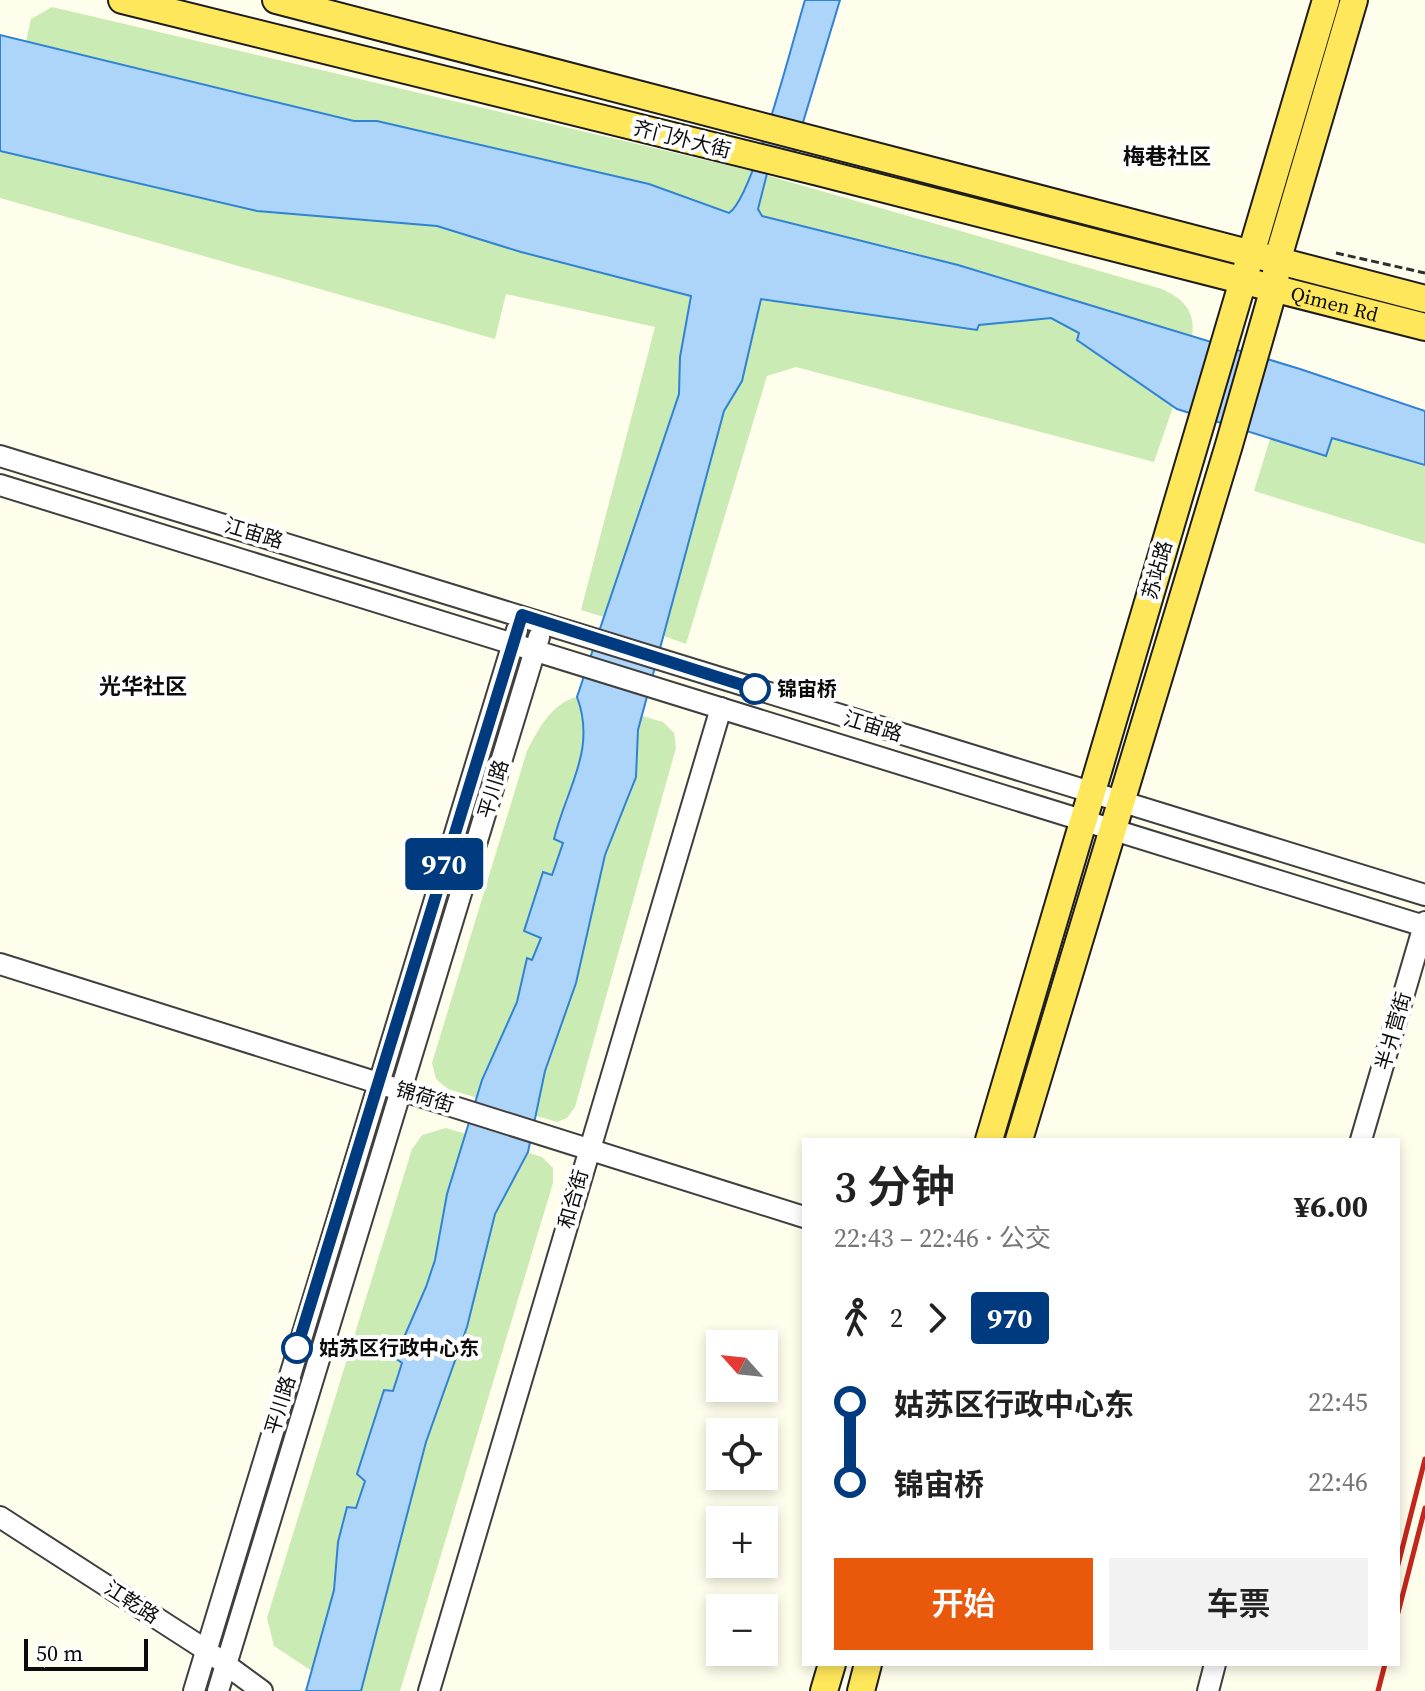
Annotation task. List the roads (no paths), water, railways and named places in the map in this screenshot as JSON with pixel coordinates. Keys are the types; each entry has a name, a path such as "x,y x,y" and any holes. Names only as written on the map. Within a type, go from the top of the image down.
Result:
{"main road":[{"name":"齐门外大街","path":"122,0 1242,280"},
{"name":"齐门外大街","path":"276,0 1251,251"},
{"name":"苏站路","path":"990,1138 1326,0"},
{"name":"苏站路","path":"1020,1138 1229,445 1274,288 1278,258 1354,0"},
{"name":"Qimen Rd","path":"1251,251 1425,299"},
{"name":"Qimen Rd","path":"1242,280 1425,327"},
{"path":"824,1691 831,1666"},
{"path":"861,1691 867,1666"}],"street":[{"name":"江宙路","path":"0,456 544,621 1120,804 1425,895"},
{"name":"江宙路","path":"0,485 565,658 1112,831 1424,924"},
{"name":"平川路","path":"194,1691 522,615"},
{"name":"平川路","path":"218,1691 544,621"},
{"name":"和合街","path":"429,1691 721,708"},
{"name":"半爿营街","path":"1362,1138 1424,924"},
{"name":"锦荷街","path":"0,964 802,1216"},
{"name":"江乾路","path":"0,1517 206,1650 262,1691"},
{"path":"1208,1691 1214,1666"}],"water":[{"path":"805,0 840,0 791,162 771,158 758,209 762,216 958,265 1300,369 1425,411 1425,465 1332,438 1326,456 1177,409 1077,340 1079,333 1051,318 979,325 977,330 761,299 742,381 724,411 638,730 636,777 605,855 576,983 545,1071 528,1152 495,1214 467,1327 426,1442 361,1691 306,1691 334,1590 338,1542 347,1507 356,1508 365,1481 357,1474 384,1390 393,1391 402,1363 395,1358 435,1260 447,1194 482,1080 517,1002 527,958 532,960 541,938 524,931 543,872 552,875 563,843 554,839 578,769 584,735 577,697 679,394 680,357 691,296 521,252 437,226 257,211 0,151 0,35 354,121 377,121 649,184 729,213 739,201 761,149"}],"railway":[{"path":"1400,1557 1425,1459"},
{"path":"1400,1605 1425,1508"},
{"path":"1378,1691 1384,1666"}],"place":[{"name":"锦宙桥","path":"755,689"},
{"name":"姑苏区行政中心东","path":"297,1348"}],"district":[{"name":"梅巷社区","path":"1167,156"},
{"name":"光华社区","path":"143,686"}]}
